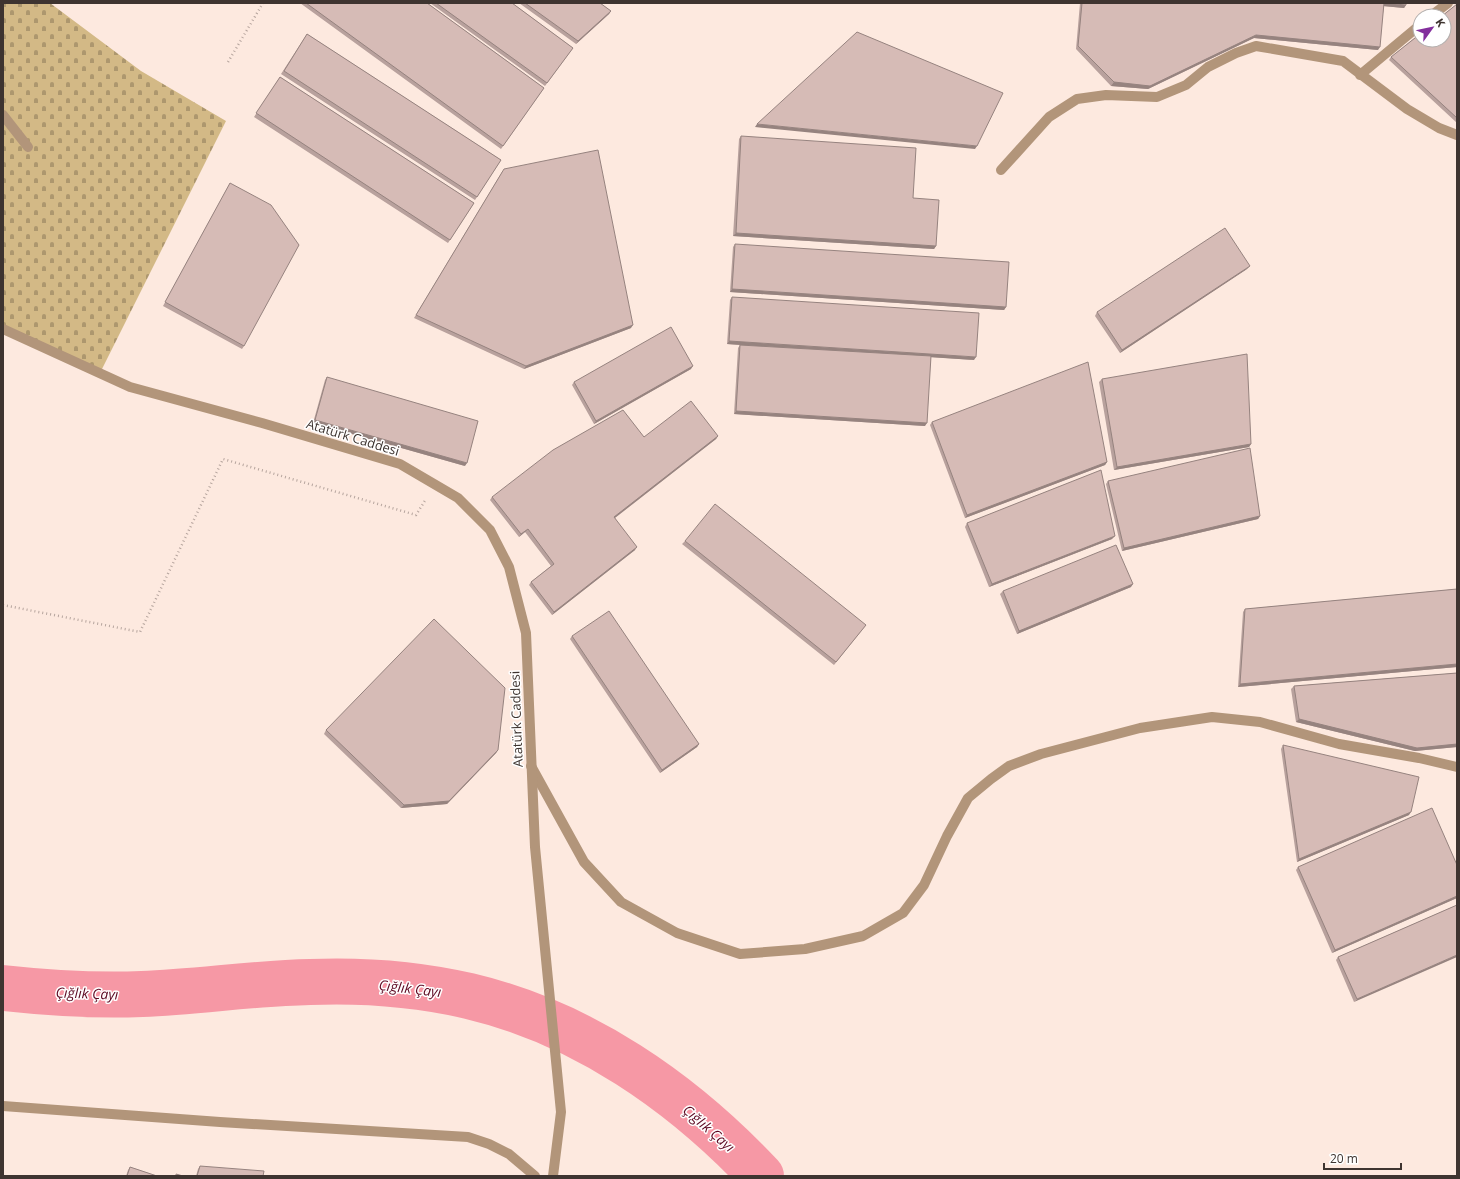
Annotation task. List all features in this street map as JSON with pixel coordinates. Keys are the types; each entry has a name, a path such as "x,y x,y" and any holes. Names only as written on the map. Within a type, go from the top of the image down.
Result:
{"street":[{"path":"1360,75 1412,32"},
{"path":"1001,170 1050,117 1077,99 1106,95 1157,97 1186,85 1208,67 1236,53 1256,46 1343,61 1360,75 1407,108 1439,128 1457,135"},
{"path":"3,115 28,147"},
{"name":"Atatürk Caddesi","path":"3,329 130,387 262,423 400,464 458,498 490,530 509,567 526,633 535,847 561,1112 553,1176"},
{"path":"531,766 584,862 621,902 677,933 740,954 805,949 863,936 903,913 924,885 947,836 968,798 991,779 1009,766 1041,754 1140,728 1212,717 1260,722 1339,744 1419,758 1457,767"},
{"path":"3,1106 220,1122 468,1137 489,1144 508,1154 534,1176"}],"path":[{"path":"228,62 263,3"},
{"path":"3,605 140,632 223,458 416,515 434,484"}],"green space":[{"path":"3,3 50,3 141,71 226,121 100,373 3,329"}],"building":[{"path":"306,3 427,3 544,88 503,146"},
{"path":"436,3 512,3 573,48 547,83"},
{"path":"525,3 600,3 611,11 578,41"},
{"path":"1082,3 1384,3 1380,47 1256,35 1150,86 1114,82 1078,46"},
{"path":"1384,3 1406,3 1406,5"},
{"path":"1457,4 1457,118 1391,57 1412,40 1412,48 1452,48 1452,8"},
{"path":"857,32 1003,93 977,146 757,124"},
{"path":"307,34 501,160 477,197 284,71"},
{"path":"280,77 474,203 450,240 256,113"},
{"path":"741,136 916,148 913,198 939,200 936,246 736,233"},
{"path":"598,150 633,325 526,366 416,315 504,169"},
{"path":"230,183 271,205 299,245 244,346 165,302"},
{"path":"1225,228 1250,266 1122,350 1097,312"},
{"path":"735,244 1009,262 1006,307 732,289"},
{"path":"732,297 979,313 976,357 729,341"},
{"path":"671,327 693,366 596,421 574,382"},
{"path":"740,345 931,356 927,423 736,411"},
{"path":"1247,354 1251,444 1117,467 1102,379"},
{"path":"1088,362 1107,462 967,515 932,422"},
{"path":"327,377 478,421 467,463 315,420"},
{"path":"691,401 718,436 614,517 637,547 554,612 531,582 554,564 528,529 521,534 492,497 553,450 623,410 644,437"},
{"path":"1250,448 1260,516 1124,548 1108,481"},
{"path":"1101,470 1115,536 992,584 967,523"},
{"path":"715,504 866,625 836,662 685,541"},
{"path":"1116,545 1133,584 1019,631 1003,591"},
{"path":"1457,589 1457,664 1240,684 1245,609"},
{"path":"609,611 699,744 662,770 572,636"},
{"path":"434,619 505,688 498,750 449,801 404,805 326,730"},
{"path":"1457,673 1457,744 1417,748 1299,719 1294,686"},
{"path":"1283,745 1419,777 1411,812 1299,859"},
{"path":"1432,808 1457,865 1457,896 1335,950 1298,867"},
{"path":"1457,905 1457,955 1357,999 1338,957"},
{"path":"200,1166 264,1171 263,1176 197,1176"},
{"path":"130,1167 157,1176 127,1176"}],"waterway":[{"name":"Çığlık Çayı","path":"3,988 72,994 125,995 289,983 369,982 430,988 469,996 511,1008 552,1024 591,1043 628,1065 664,1089 698,1116 761,1176"}]}
